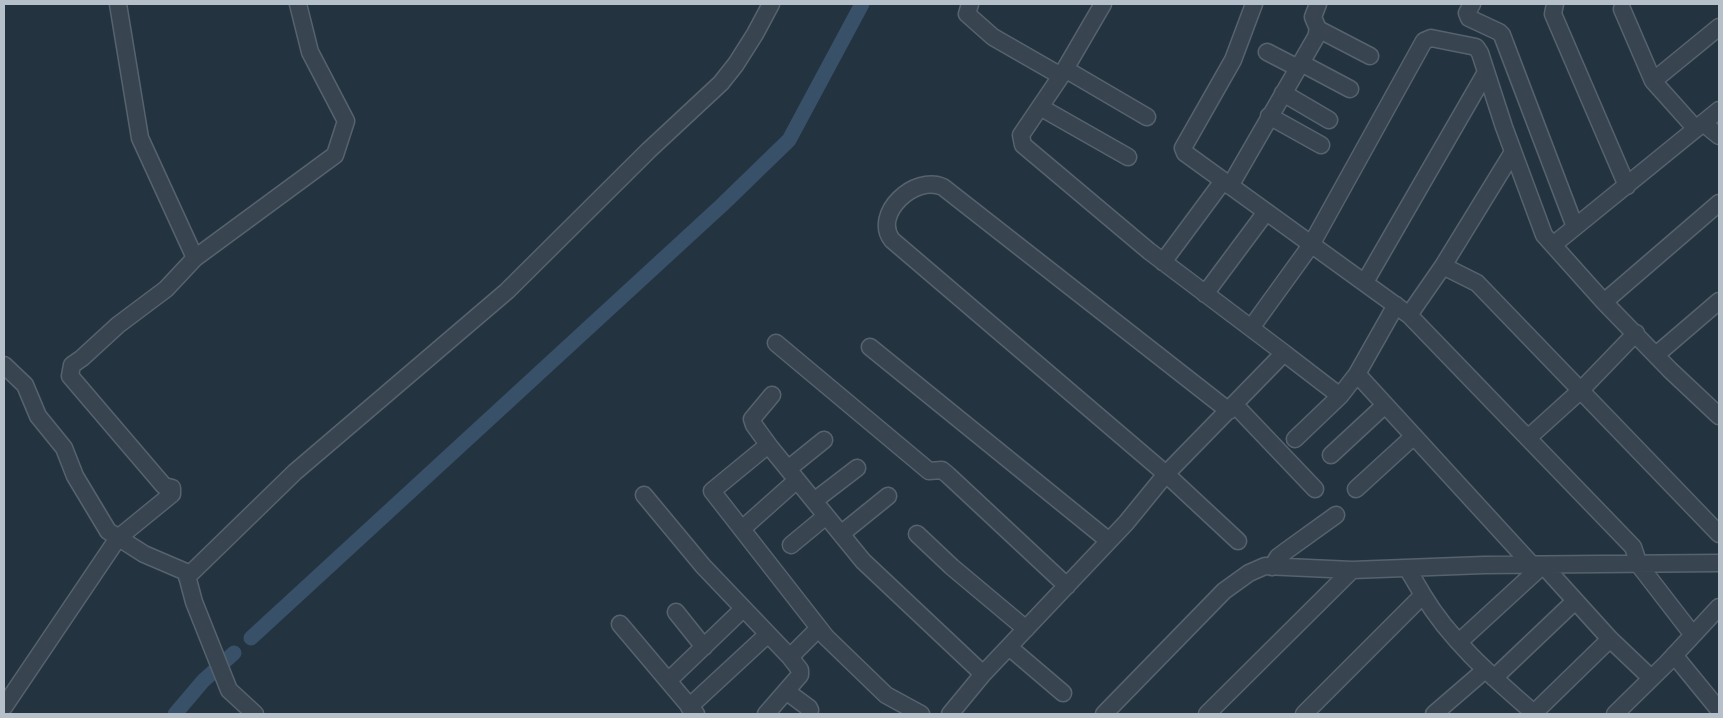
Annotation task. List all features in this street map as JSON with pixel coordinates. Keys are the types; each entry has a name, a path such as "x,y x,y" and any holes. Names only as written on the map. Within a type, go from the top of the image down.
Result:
{"street":[{"path":"118,4 140,138 194,258"},
{"path":"4,707 118,538 172,494 172,488 164,486 70,376 72,365 118,325 166,289 194,258 335,155 346,121 310,52 298,4"},
{"path":"187,577 295,472 508,292 649,150 722,83 750,42 770,4"},
{"path":"970,4 967,14 993,37 1148,117"},
{"path":"1104,4 1063,72 1021,135 1023,146 1163,262 1340,396"},
{"path":"1254,4 1234,60 1183,148 1184,153 1402,310 1633,547 1639,565 1693,635"},
{"path":"1163,262 1227,183 1300,65 1316,37 1318,29 1313,17 1318,4"},
{"path":"1472,4 1467,14 1469,18 1502,35 1575,227"},
{"path":"1555,4 1553,14 1627,186"},
{"path":"1622,9 1653,81 1700,126 1719,136"},
{"path":"1653,81 1719,27"},
{"path":"1318,29 1370,56"},
{"path":"1250,328 1312,245 1424,41 1431,38 1476,47 1480,52 1485,74 1544,235 1604,302 1656,355 1717,411"},
{"path":"1267,52 1350,88"},
{"path":"1365,282 1485,74"},
{"path":"1282,93 1329,120"},
{"path":"1040,106 1128,157"},
{"path":"1553,245 1719,110"},
{"path":"1269,116 1322,145"},
{"path":"1295,439 1340,396 1402,310 1443,266 1513,152"},
{"path":"1238,541 1166,474 892,240 886,229 888,219 892,209 901,198 910,190 925,184 936,184 943,187 1232,408 1315,489"},
{"path":"1604,302 1719,203"},
{"path":"1205,294 1266,212"},
{"path":"1443,266 1477,283 1719,534"},
{"path":"1656,355 1719,300"},
{"path":"1528,438 1581,390 1636,333"},
{"path":"776,343 930,471 942,470 948,475 1067,586"},
{"path":"870,347 1109,541"},
{"path":"950,714 983,674 1126,523 1166,474 1284,353"},
{"path":"4,365 25,385 38,416 64,448 75,476 108,531 144,554 186,572 194,602 229,690 255,714"},
{"path":"1357,374 1538,565 1651,678"},
{"path":"772,395 752,419 768,445 870,569 938,630 983,674"},
{"path":"1331,455 1385,405"},
{"path":"1356,489 1414,436"},
{"path":"742,529 824,440"},
{"path":"768,445 712,491 826,638 886,695 915,713"},
{"path":"814,501 857,468"},
{"path":"644,495 704,566 800,670 800,674 766,714"},
{"path":"841,534 888,496"},
{"path":"1272,567 1278,557 1336,515"},
{"path":"792,545 826,516"},
{"path":"917,534 952,567 1026,629"},
{"path":"1104,714 1224,591 1249,573 1265,566 1352,570 1538,565 1719,564"},
{"path":"1459,642 1538,565"},
{"path":"1407,568 1430,607 1459,642 1490,674 1534,714 1610,639"},
{"path":"1207,714 1352,570"},
{"path":"1304,714 1423,595"},
{"path":"1434,714 1490,674 1575,601"},
{"path":"1615,714 1719,607"},
{"path":"668,681 743,609"},
{"path":"676,612 704,647"},
{"path":"620,624 693,710 768,634"},
{"path":"790,657 819,628"},
{"path":"1009,646 1063,693"},
{"path":"1674,655 1719,710"},
{"path":"786,691 809,708 809,714"}],"waterway":[{"path":"251,638 722,205 789,140 862,4"},
{"path":"175,714 203,681 234,653"}]}
